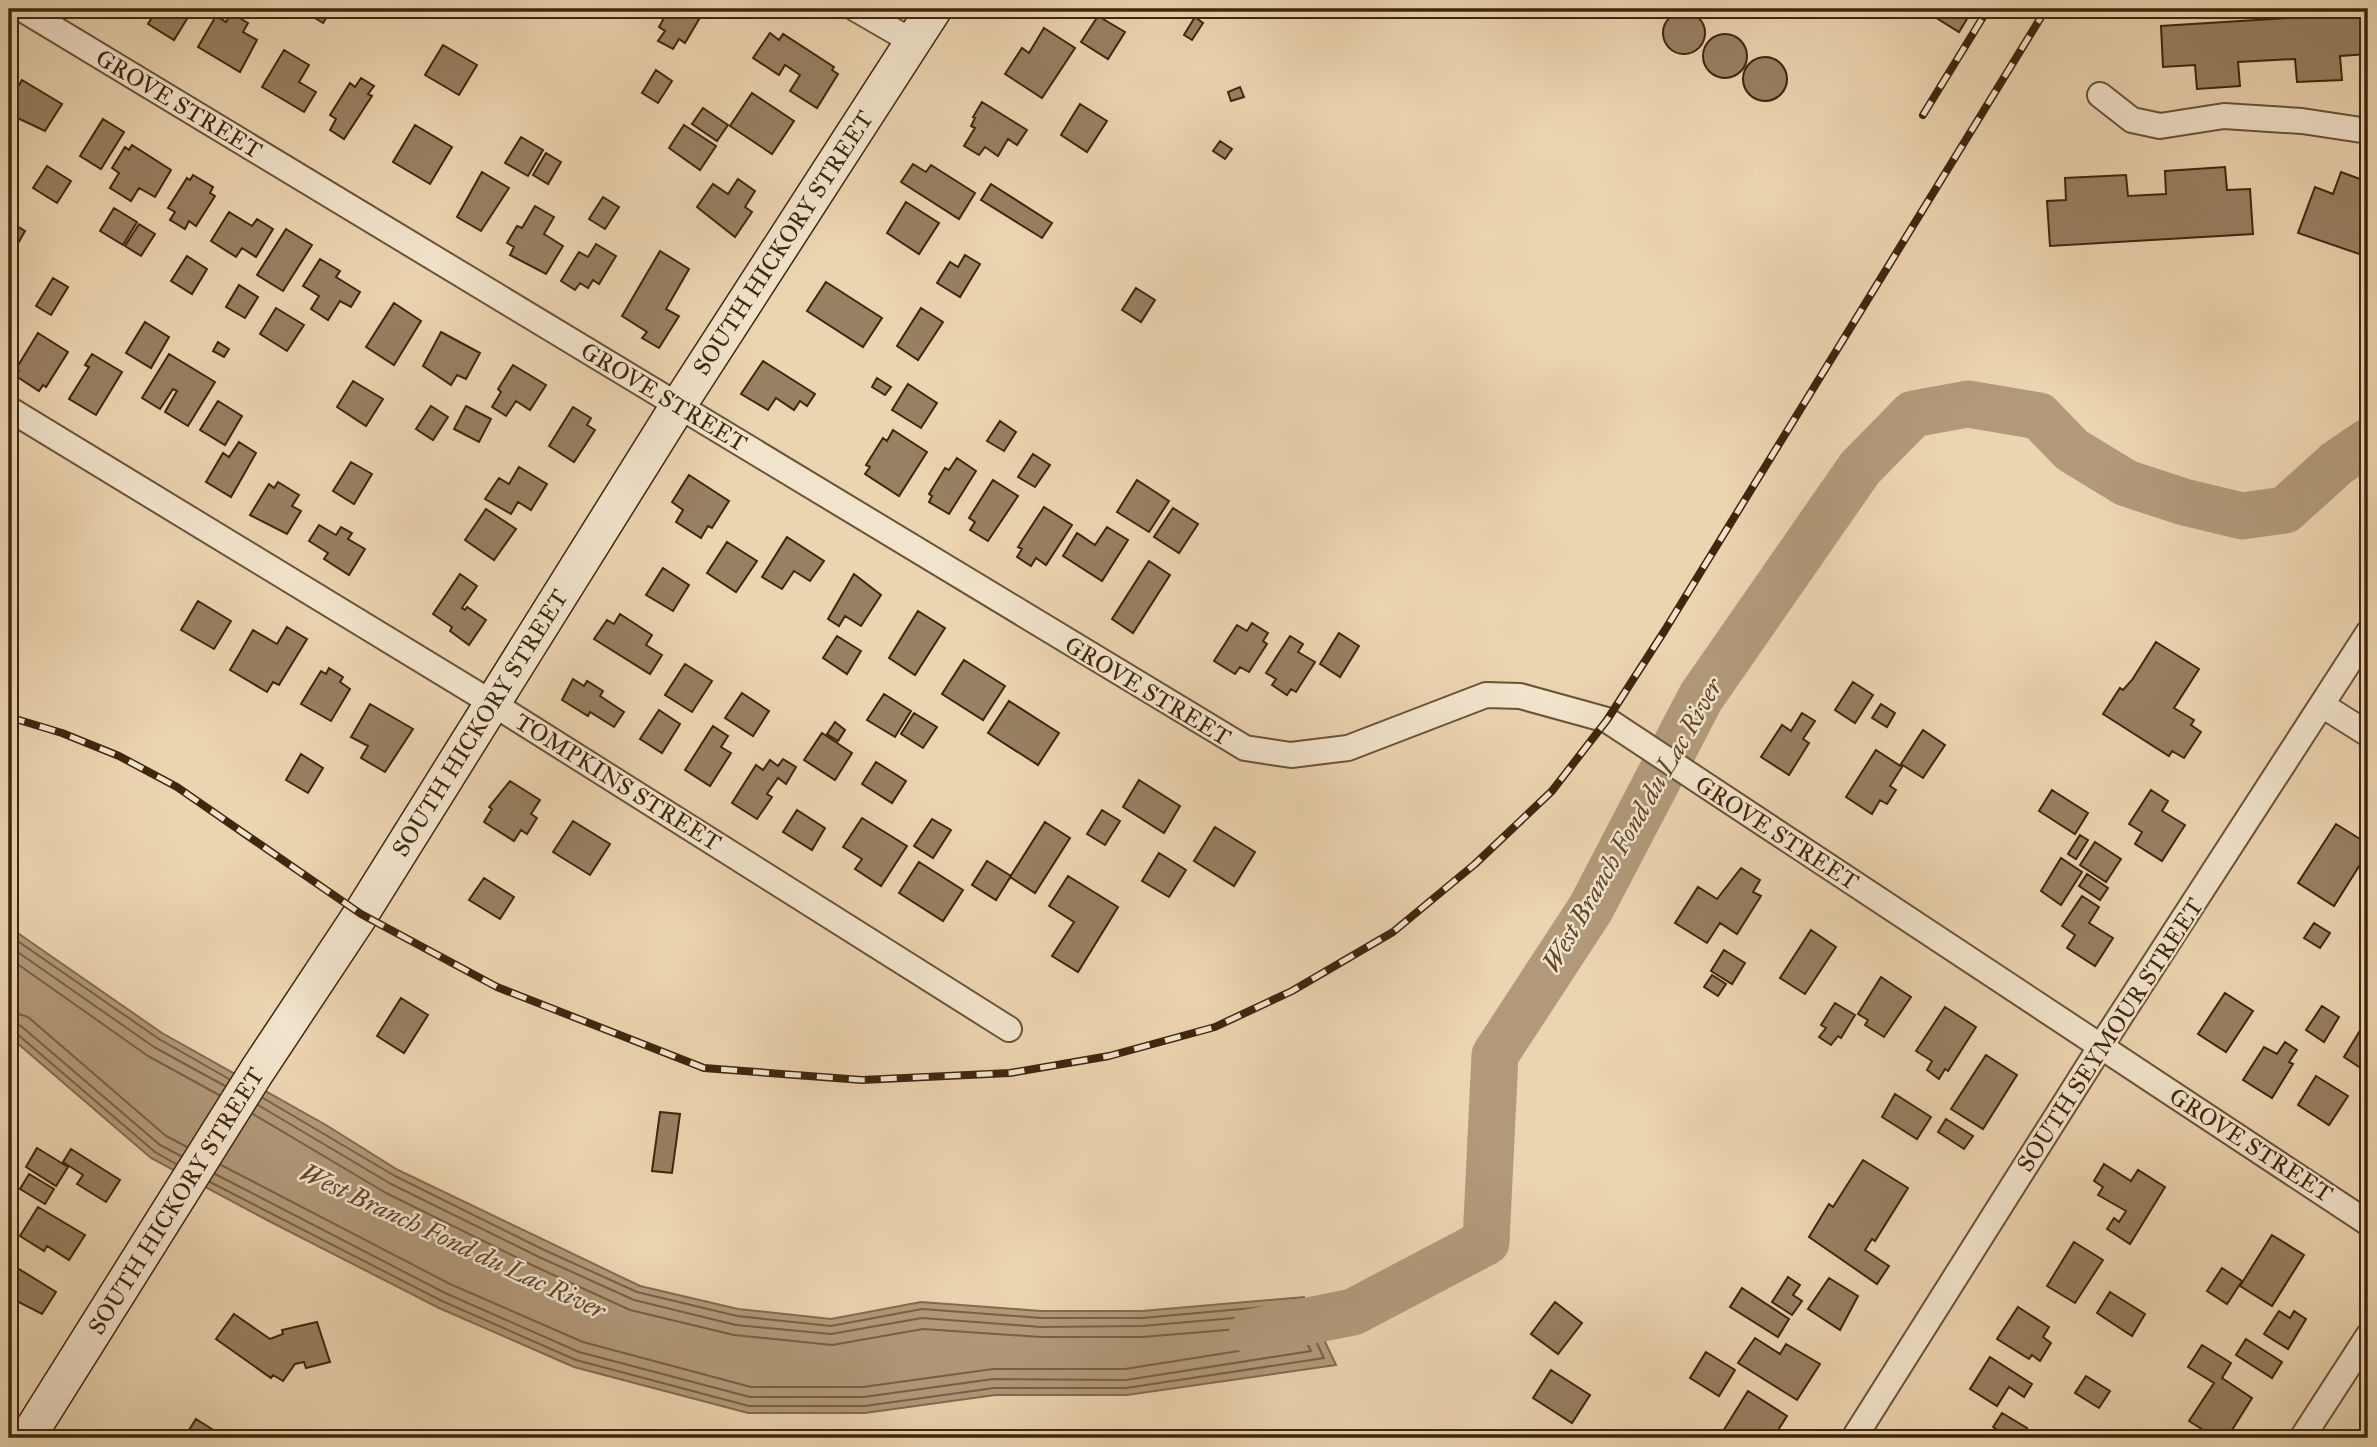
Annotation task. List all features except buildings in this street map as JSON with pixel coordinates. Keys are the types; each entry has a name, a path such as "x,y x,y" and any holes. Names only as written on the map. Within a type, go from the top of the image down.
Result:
{"street":[{"name":"GROVE STREET","path":"22,9 1245,748 1290,755 1349,748 1469,699 1503,694 1607,720 2368,1223"},
{"path":"856,9 913,42"},
{"name":"SOUTH HICKORY STREET","path":"27,1438 257,1071 361,914 678,406 934,9"},
{"path":"2100,95 2132,120 2160,126 2224,116 2302,121 2368,131"},
{"name":"TOMPKINS STREET","path":"9,409 492,703 1009,1029"},
{"name":"SOUTH SEYMOUR STREET","path":"1854,1438 2101,1046 2368,633"},
{"path":"2322,705 2368,734"},
{"path":"2302,1438 2368,1336"}],"water":[{"path":"9,927 162,1033 326,1125 398,1170 640,1286 738,1309 831,1319 921,1302 1041,1311 1142,1311 1304,1297 1336,1365 1127,1395 995,1395 865,1413 748,1413 574,1367 439,1308 151,1158 9,1036"}],"waterway":[{"name":"West Branch Fond du Lac River","path":"1253,1332 1353,1312 1486,1242 1495,1055 1591,908 1701,697 1860,468 1913,414 1968,404 2039,416 2072,450 2126,483 2184,502 2242,516 2285,510 2337,463 2368,442"}],"railway":[{"path":"1923,115 1988,9"},
{"path":"9,717 62,733 119,756 177,787 361,914 497,987 704,1068 862,1080 1010,1073 1109,1056 1215,1027 1292,991 1393,932 1475,864 1552,791 1607,720 1665,630 2046,9"}]}
